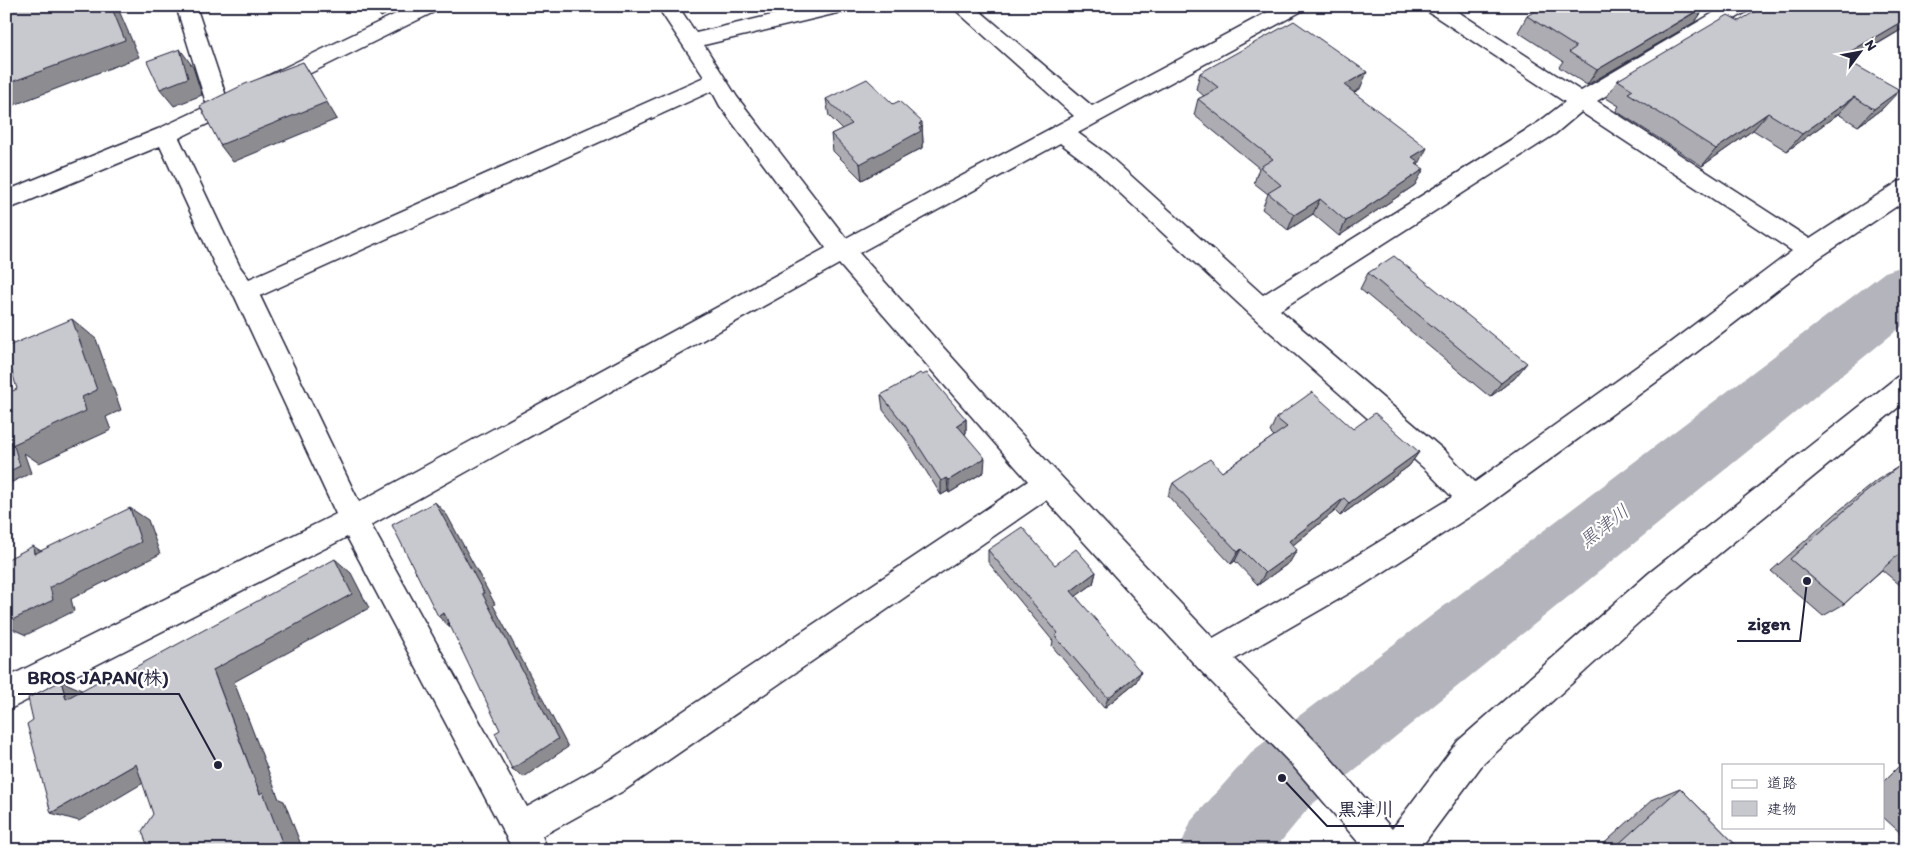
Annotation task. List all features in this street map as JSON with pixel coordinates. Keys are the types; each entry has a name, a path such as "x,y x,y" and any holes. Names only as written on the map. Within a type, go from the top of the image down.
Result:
{"street":[{"path":"186,6 218,108"},
{"path":"13,198 166,135 429,6"},
{"path":"667,6 717,80 728,101 842,251 1048,483 1209,657 1258,705 1360,814 1388,850"},
{"path":"690,41 839,6"},
{"path":"961,6 1089,116"},
{"path":"6,696 353,520 842,251 1062,133 1089,116 1295,6"},
{"path":"1434,6 1810,251"},
{"path":"1260,309 1547,128 1579,102 1742,6"},
{"path":"245,292 717,80"},
{"path":"1062,133 1100,161 1260,309 1436,461 1473,499"},
{"path":"166,135 230,272 245,292 353,520 526,839 1048,483"},
{"path":"1209,657 1349,577 1473,499 1672,356 1810,251 1906,188"},
{"path":"1398,850 1470,753 1660,583 1906,385"}],"building":[{"path":"6,6 111,6 125,40 6,84"},
{"path":"1543,6 1705,6 1597,70 1569,52 1576,47 1527,16"},
{"path":"1764,6 1906,6 1906,19 1841,57 1900,90 1874,109 1854,97 1802,134 1768,113 1716,149 1628,93 1633,90 1618,80 1728,15 1739,21"},
{"path":"1294,21 1367,72 1344,85 1427,148 1412,157 1419,162 1416,164 1424,169 1346,221 1320,199 1294,215 1268,193 1281,185 1260,167 1273,159 1198,99 1219,88 1200,73"},
{"path":"180,49 188,78 160,89 147,61"},
{"path":"303,62 327,102 220,145 200,106 245,84"},
{"path":"867,79 893,104 899,101 922,122 919,124 922,127 919,128 921,131 860,164 831,134 852,124 826,99"},
{"path":"1394,256 1527,363 1501,383 1368,273"},
{"path":"72,319 97,390 82,397 86,411 12,445 6,424 6,394 17,389 6,347"},
{"path":"920,373 922,375 927,373 966,419 957,425 985,458 949,480 947,478 941,481 905,425 881,395"},
{"path":"1312,392 1353,429 1375,413 1419,452 1349,503 1344,498 1289,541 1297,550 1265,573 1241,549 1238,552 1173,483 1210,459 1222,472 1287,427 1276,418"},
{"path":"10,439 20,466 6,473 6,441"},
{"path":"1898,467 1906,473 1906,559 1899,554 1844,604 1790,559 1861,496"},
{"path":"435,502 484,593 482,593 558,739 512,769 495,733 500,730 444,613 438,616 392,525"},
{"path":"130,508 141,542 50,587 53,600 6,623 6,560 33,546 34,554"},
{"path":"1022,527 1055,565 1076,549 1096,572 1071,591 1141,672 1108,698 1055,636 1058,633 988,550"},
{"path":"335,559 352,594 213,670 260,794 263,792 285,850 149,850 142,831 153,814 136,764 51,813 27,724 33,720 28,698 61,681 66,699 104,678 106,683"},
{"path":"1680,788 1741,850 1612,850"}],"waterway":[{"name":"黒津川","path":"1220,850 1282,778 1906,289"}],"place":[{"name":"zigen","path":"1807,581"},
{"name":"BROS JAPAN(株)","path":"218,765"},
{"name":"黒津川","path":"1282,778"}]}
